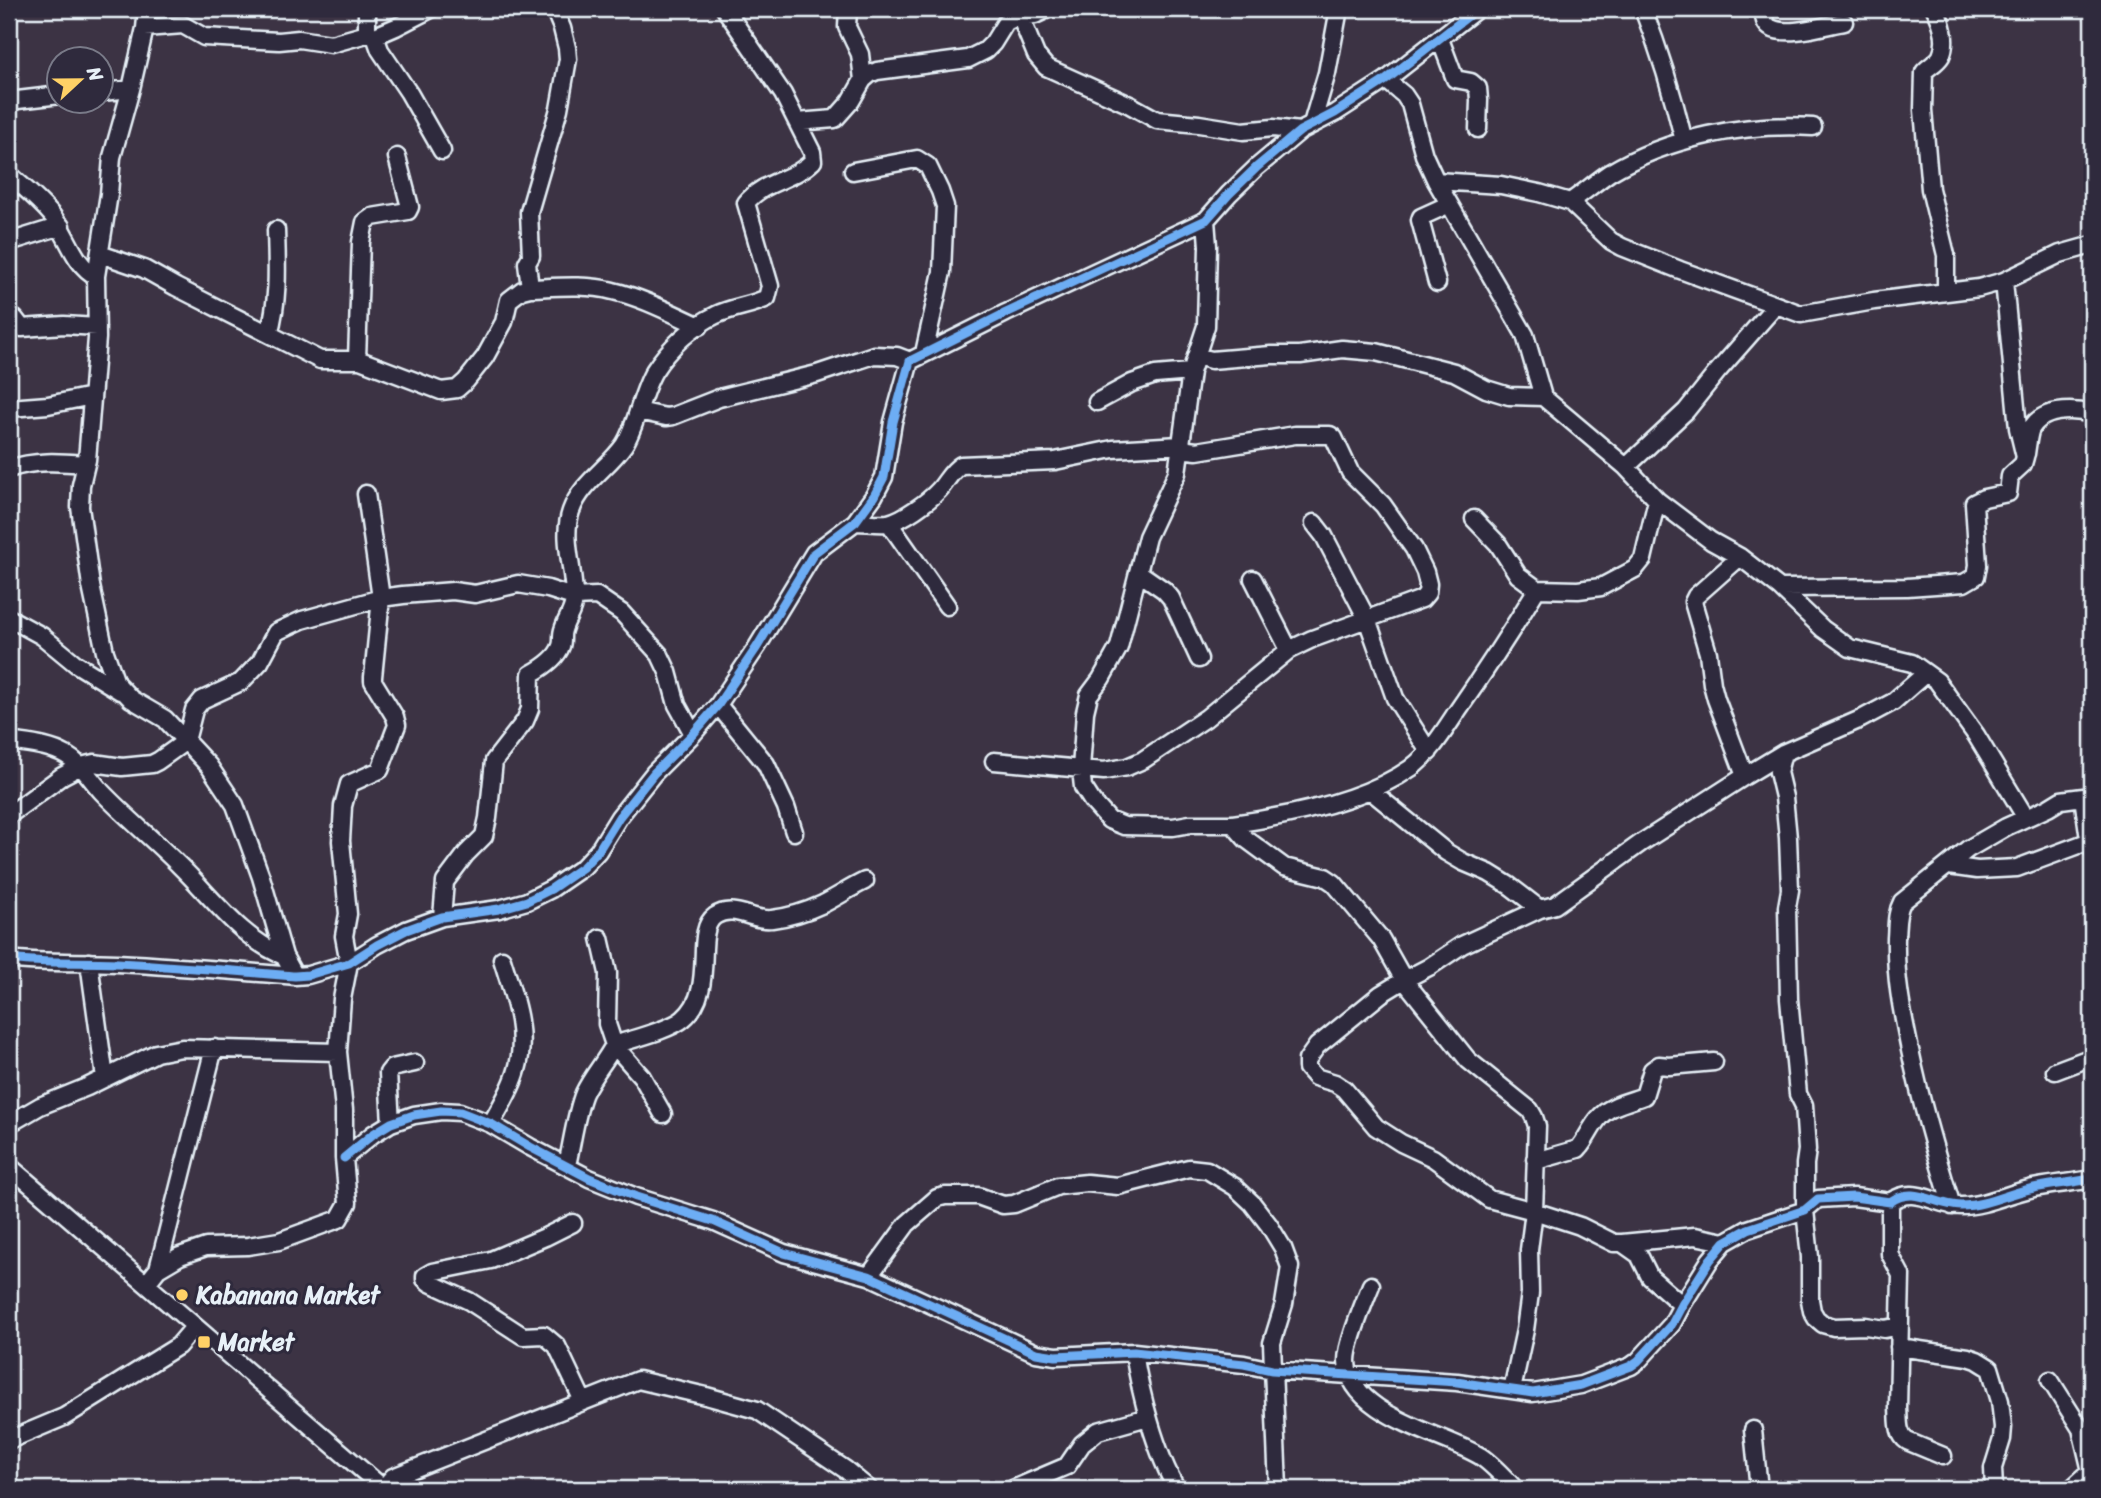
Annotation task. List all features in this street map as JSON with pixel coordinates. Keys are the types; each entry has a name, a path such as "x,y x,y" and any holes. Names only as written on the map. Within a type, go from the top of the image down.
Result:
{"street":[{"path":"131,699 116,683 104,652 80,507 97,327 96,276 112,157 131,89 147,9"},
{"path":"367,9 371,35 409,93 442,151"},
{"path":"145,28 183,25 204,37 279,41 299,39 331,44 396,27 431,9"},
{"path":"530,288 527,263 531,256 529,212 557,118 568,60 568,48 554,9"},
{"path":"442,917 445,882 484,836 494,761 525,721 530,709 531,674 543,668 561,646 573,597 568,538 571,510 596,474 624,444 655,370 678,342 716,315 760,302 769,293 770,286 746,203 764,187 795,174 813,162 812,152 783,94 725,9"},
{"path":"848,9 847,27 860,54 863,80"},
{"path":"797,122 835,119 851,102 863,80 877,71 955,62 976,56 993,43 1006,22 1048,9"},
{"path":"1306,127 1327,74 1339,9"},
{"path":"638,411 673,416 719,398 817,374 874,355 917,357 1206,220 1248,176 1306,127 1335,113 1386,80 1477,9"},
{"path":"1643,9 1670,83 1684,141"},
{"path":"1763,9 1765,22 1771,28 1782,31 1844,22"},
{"path":"1935,9 1941,21 1944,43 1941,55 1924,72 1923,110 1930,189 1946,255 1946,291"},
{"path":"1020,16 1036,55 1046,67 1157,120 1243,131 1306,127"},
{"path":"1440,39 1455,79 1471,82 1478,88 1478,129"},
{"path":"1386,80 1405,95 1410,104 1424,155 1436,181 1525,335 1543,397 1626,467 1657,500 1780,588 1823,629 1850,648 1912,663 1937,681 1976,735 2026,818"},
{"path":"116,91 131,89"},
{"path":"9,101 46,97"},
{"path":"1570,202 1609,173 1650,153 1684,141 1728,131 1768,126 1813,127"},
{"path":"357,359 361,242 365,222 372,217 408,211 411,207 397,157"},
{"path":"9,958 45,962 172,965 295,976 349,963 406,930 442,917 499,909 527,901 551,889 583,867 598,851 619,817 654,773 718,705 757,648 814,553 855,522 884,477 893,422 917,357 942,272 945,206 928,166 917,159 853,171"},
{"path":"9,174 50,212 61,226 81,264 96,276"},
{"path":"1436,181 1501,185 1570,202 1611,241 1622,247 1680,271 1801,314 1979,288 2004,281 2060,254 2092,245"},
{"path":"1437,284 1420,219 1447,202"},
{"path":"1206,220 1206,326 1191,372 1177,473 1147,537 1119,647 1089,695 1085,712 1081,769 1083,787 1109,820 1124,826 1233,824 1281,816 1371,791 1413,767 1429,752 1500,650 1537,589"},
{"path":"9,242 61,226"},
{"path":"269,334 274,315 277,277 276,230"},
{"path":"100,254 144,269 320,360 357,359 441,391 457,389 466,381 485,357 504,322 509,300 522,290 596,288 613,291 646,302 700,326"},
{"path":"2004,281 2018,428 2025,457"},
{"path":"1626,467 1686,411 1776,305"},
{"path":"9,317 15,319 22,328 64,325 97,327"},
{"path":"1197,356 1211,360 1300,355 1342,349 1376,352 1454,372 1486,389 1509,396 1543,397"},
{"path":"1097,402 1132,383 1155,375 1191,372"},
{"path":"9,408 48,405 92,396"},
{"path":"1780,588 1907,587 1964,583 1972,580 1976,576 1978,565 1974,503 2008,493 2010,476 2023,464 2031,431 2038,421 2057,412 2074,410 2092,414"},
{"path":"855,522 888,523 905,515 928,500 961,465 1055,461 1113,449 1180,445 1197,451 1295,435 1330,435 1350,472 1383,505 1414,549 1425,572 1427,593 1422,598 1289,650 1206,718 1143,760 1127,767 1104,771 994,761"},
{"path":"9,468 50,462 86,464"},
{"path":"146,1283 158,1269 180,1256 206,1247 248,1246 279,1241 339,1219 348,1203 344,1110 338,1052 342,999 349,963 344,936 348,914 341,841 343,806 349,784 380,770 397,725 396,718 373,677 381,598 366,494"},
{"path":"1475,519 1498,544 1518,575 1537,589 1578,590 1601,587 1635,569 1643,559 1657,500"},
{"path":"888,523 947,606"},
{"path":"1314,523 1324,536 1367,620 1395,698 1429,752"},
{"path":"1740,557 1696,596 1693,603 1708,653 1716,699 1745,776"},
{"path":"1138,572 1171,598 1199,659"},
{"path":"1253,579 1289,650"},
{"path":"9,815 62,776 82,766 94,763 122,767 152,764 186,741 194,710 202,700 247,677 260,662 276,632 302,620 381,598 453,591 475,594 518,584 573,597 597,596 622,613 660,655 668,672 677,705 692,734"},
{"path":"9,618 42,636 76,664 165,719 209,766 234,805 261,877 284,956 295,976"},
{"path":"1725,1242 1695,1236 1614,1243 1580,1226 1535,1210 1489,1199 1433,1158 1383,1131 1365,1115 1344,1089 1335,1083 1315,1077 1307,1068 1307,1060 1317,1046 1381,994 1462,945 1540,909 1555,905 1640,843 1745,776 1783,753 1893,702 1926,673"},
{"path":"718,705 766,764 786,807 794,832"},
{"path":"9,741 54,749 82,766 103,793 177,863 236,925 266,949 284,956"},
{"path":"1783,753 1778,772 1784,797 1788,838 1789,999 1798,1094 1804,1107 1807,1150 1805,1210 1812,1311 1823,1324 1834,1327 1866,1326 1885,1329 1900,1326"},
{"path":"1371,791 1446,852 1489,873 1540,909"},
{"path":"1949,866 1978,870 2017,869 2091,845 2088,798 2061,800 1968,849 1902,902 1898,910 1896,954 1900,1009 1934,1150 1952,1206"},
{"path":"1233,824 1247,839 1284,867 1330,879 1381,939 1404,980 1468,1060 1530,1110 1537,1126 1535,1210 1529,1250 1530,1293 1512,1390"},
{"path":"568,1165 582,1097 614,1045 682,1020 697,1001 703,982 705,930 715,916 725,911 768,920 779,918 823,904 864,881"},
{"path":"600,938 608,972 607,1024 614,1045 642,1077 663,1114"},
{"path":"491,1124 518,1068 522,1037 517,1008 502,959"},
{"path":"89,962 105,1078"},
{"path":"328,969 342,999"},
{"path":"9,1124 156,1053 182,1048 338,1052"},
{"path":"158,1269 214,1048"},
{"path":"2055,1071 2092,1057"},
{"path":"1535,1159 1578,1149 1604,1113 1617,1105 1644,1096 1652,1070 1659,1065 1714,1062"},
{"path":"391,1123 388,1073 392,1068 415,1063"},
{"path":"344,1158 391,1123 414,1115 440,1111 460,1112 491,1124 600,1183 713,1221 784,1253 869,1276 1036,1353 1056,1356 1134,1352 1244,1364 1272,1370 1457,1382 1533,1393 1581,1385 1631,1366 1672,1324 1710,1260 1725,1242 1748,1229 1805,1210 1818,1199 1854,1197 1890,1202 1899,1196 1916,1194 1952,1206 1974,1206 2039,1187 2092,1179"},
{"path":"9,1166 381,1488 393,1477 638,1380 757,1410 846,1470 869,1489"},
{"path":"869,1276 908,1224 937,1198 978,1196 1003,1205 1014,1204 1058,1186 1087,1183 1118,1186 1189,1168 1207,1170 1235,1187 1252,1203 1276,1237 1290,1267 1284,1304 1272,1343 1278,1489"},
{"path":"1890,1202 1890,1254 1901,1275 1899,1430 1902,1437 1943,1456"},
{"path":"573,1223 491,1259 432,1272 425,1276 425,1279 469,1301 523,1336 544,1335 551,1339 557,1346 583,1401"},
{"path":"1622,1243 1639,1255 1650,1277 1682,1305"},
{"path":"1371,1285 1354,1329 1347,1361 1361,1395 1376,1407 1409,1425 1478,1455 1511,1488"},
{"path":"9,1440 64,1417 178,1346 195,1326"},
{"path":"1899,1347 1968,1357 1990,1368 2000,1401 2003,1427 1993,1468 1994,1489"},
{"path":"1134,1352 1148,1417 1177,1489"},
{"path":"2050,1380 2081,1429 2092,1470 2071,1489"},
{"path":"1013,1489 1068,1465 1082,1444 1098,1431 1148,1417"},
{"path":"1753,1430 1759,1489"}],"cycle path":[{"path":"9,959 308,975 349,963 406,930 442,917 499,909 527,901 551,889 583,867 598,851 619,817 654,773 718,705 814,553 855,522 874,496 884,477 893,422 910,361 1206,220 1257,167 1300,131 1335,113 1386,80 1477,9"},
{"path":"344,1158 391,1123 414,1115 441,1111 460,1112 491,1124 589,1178 636,1197 713,1221 784,1253 869,1276 1036,1353 1056,1356 1134,1352 1244,1364 1272,1370 1457,1382 1533,1393 1581,1385 1631,1366 1672,1324 1710,1260 1725,1242 1748,1229 1805,1210 1818,1199 1854,1197 1890,1202 1899,1197 1916,1195 1961,1206 1990,1201 2029,1189 2092,1179"}],"place":[{"name":"Kabanana Market","path":"182,1295"},
{"name":"Market","path":"204,1342"}]}
